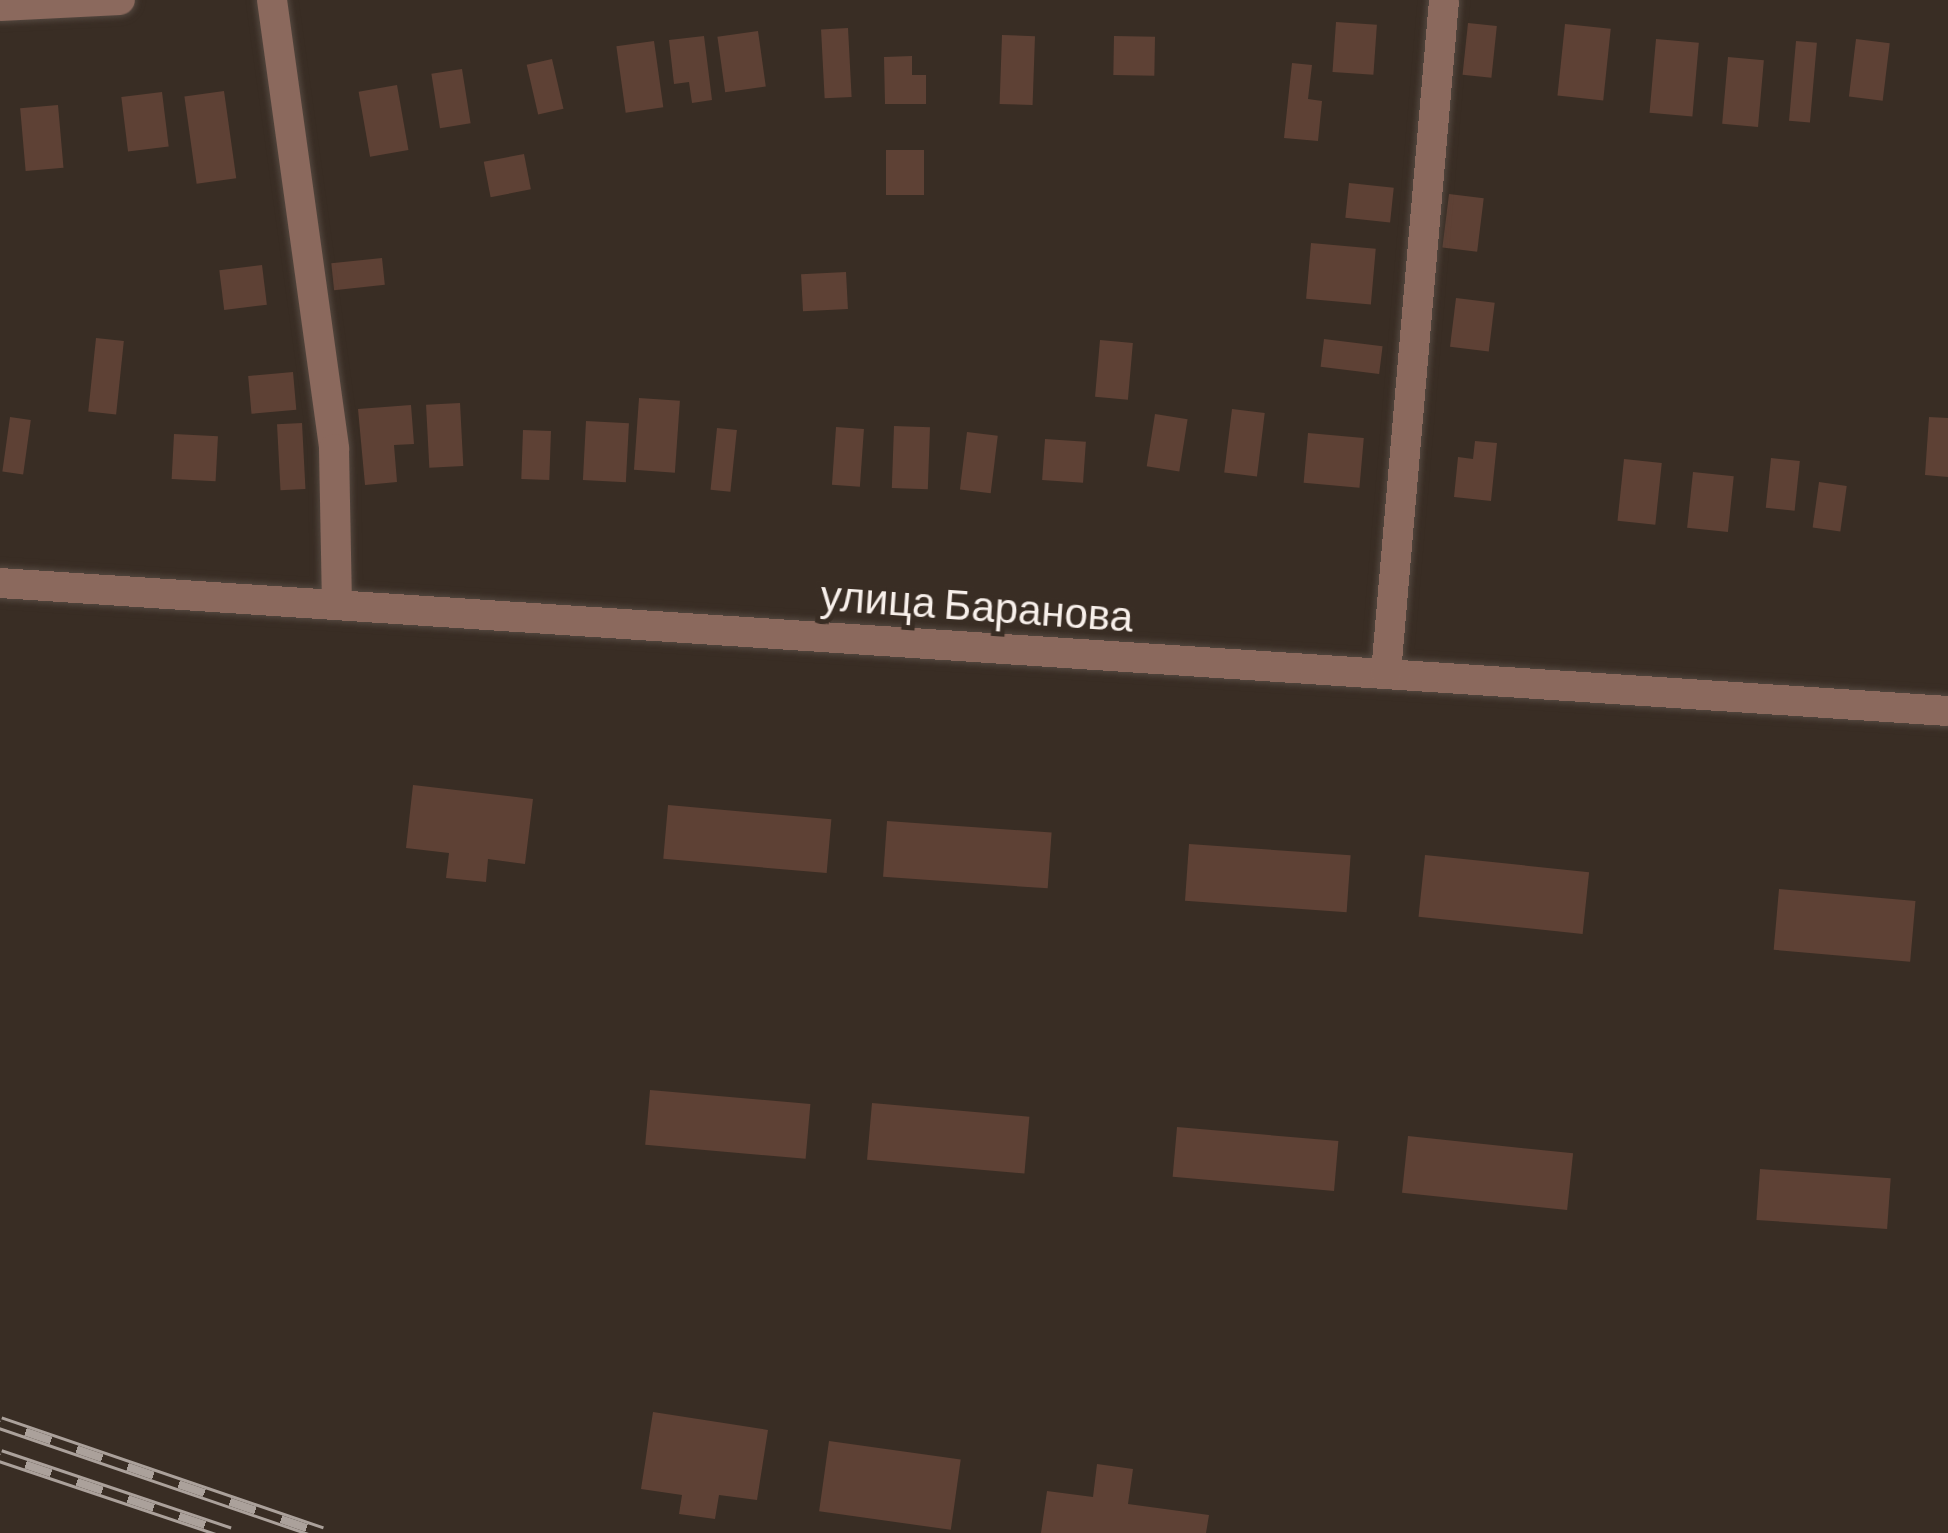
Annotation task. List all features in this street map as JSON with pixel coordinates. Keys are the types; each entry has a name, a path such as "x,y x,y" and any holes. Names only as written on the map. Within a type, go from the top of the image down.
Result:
{"street":[{"path":"0,6 120,0"},
{"path":"272,0 334,449 337,602"},
{"path":"1386,673 1444,0"},
{"name":"улица Баранова","path":"0,583 1948,711"}],"building":[{"path":"1336,22 1377,25 1373,75 1333,72"},
{"path":"1468,23 1497,26 1491,78 1463,75"},
{"path":"1565,24 1611,29 1603,100 1557,96"},
{"path":"848,28 852,97 825,98 821,29"},
{"path":"758,31 766,86 725,92 717,37"},
{"path":"1002,35 1035,36 1033,105 1000,104"},
{"path":"704,36 712,100 692,103 689,82 674,84 669,40"},
{"path":"1114,36 1155,37 1154,76 1113,75"},
{"path":"1656,39 1699,43 1692,116 1650,113"},
{"path":"1856,39 1890,43 1883,101 1849,97"},
{"path":"654,41 663,107 626,113 616,46"},
{"path":"1796,41 1817,43 1810,123 1789,121"},
{"path":"912,56 912,75 926,75 926,104 885,104 884,57"},
{"path":"1728,57 1764,60 1758,127 1722,124"},
{"path":"552,59 563,109 538,115 527,65"},
{"path":"1292,63 1312,65 1308,99 1322,101 1318,141 1284,138"},
{"path":"462,69 471,123 440,128 431,74"},
{"path":"397,85 408,150 370,157 359,92"},
{"path":"224,91 236,178 197,184 184,97"},
{"path":"162,92 169,147 128,152 121,97"},
{"path":"58,105 63,168 26,171 20,108"},
{"path":"886,150 924,150 924,195 886,195"},
{"path":"524,154 531,189 491,197 484,162"},
{"path":"1349,183 1394,188 1390,223 1345,218"},
{"path":"1449,194 1484,198 1477,252 1442,248"},
{"path":"1311,243 1376,249 1371,304 1306,299"},
{"path":"382,258 385,285 334,290 331,263"},
{"path":"262,265 267,305 224,310 219,270"},
{"path":"846,272 848,309 803,311 801,274"},
{"path":"1456,298 1495,303 1489,351 1450,347"},
{"path":"96,338 124,341 116,415 88,412"},
{"path":"1324,339 1383,346 1379,374 1321,367"},
{"path":"1100,340 1133,343 1128,400 1095,397"},
{"path":"293,372 296,410 251,414 248,376"},
{"path":"639,398 680,401 675,473 634,470"},
{"path":"460,403 463,466 429,468 426,405"},
{"path":"411,405 414,444 394,445 397,482 365,485 358,409"},
{"path":"1232,409 1265,413 1257,477 1224,473"},
{"path":"1155,414 1188,419 1179,472 1147,466"},
{"path":"10,417 31,420 23,474 2,471"},
{"path":"1929,417 1948,418 1948,477 1925,475"},
{"path":"586,421 629,423 626,482 583,480"},
{"path":"302,423 305,489 280,490 277,424"},
{"path":"894,426 930,427 928,489 892,488"},
{"path":"836,427 864,429 860,487 832,485"},
{"path":"717,428 737,430 730,492 711,490"},
{"path":"523,430 551,431 549,480 521,479"},
{"path":"967,432 998,436 991,493 960,490"},
{"path":"1308,433 1364,438 1359,488 1304,483"},
{"path":"174,434 218,436 216,481 172,479"},
{"path":"1045,439 1086,442 1083,483 1042,480"},
{"path":"1475,441 1497,443 1491,501 1454,497 1458,457 1473,459"},
{"path":"1771,458 1800,461 1795,511 1766,508"},
{"path":"1624,459 1662,463 1655,525 1618,521"},
{"path":"1693,472 1734,476 1728,532 1687,528"},
{"path":"1819,482 1847,486 1840,531 1813,528"},
{"path":"413,785 533,799 525,864 488,859 486,882 446,878 449,853 406,848"},
{"path":"668,805 831,819 827,873 663,859"},
{"path":"887,821 1052,833 1048,888 883,877"},
{"path":"1189,844 1351,855 1347,912 1185,901"},
{"path":"1425,855 1589,872 1583,934 1419,917"},
{"path":"1779,889 1915,901 1910,962 1774,950"},
{"path":"650,1090 810,1104 806,1159 645,1145"},
{"path":"872,1103 1029,1117 1024,1174 867,1160"},
{"path":"1177,1127 1338,1141 1334,1191 1173,1177"},
{"path":"1408,1136 1573,1153 1567,1210 1402,1193"},
{"path":"1760,1169 1891,1178 1887,1229 1756,1220"},
{"path":"653,1412 768,1430 757,1500 719,1495 715,1519 679,1514 682,1495 641,1489"},
{"path":"829,1441 961,1460 951,1530 819,1511"},
{"path":"1097,1464 1133,1469 1128,1504 1209,1515 1206,1533 1041,1533 1047,1491 1093,1497"}],"railway":[{"path":"0,1423 322,1533"},
{"path":"0,1456 229,1533"}]}
